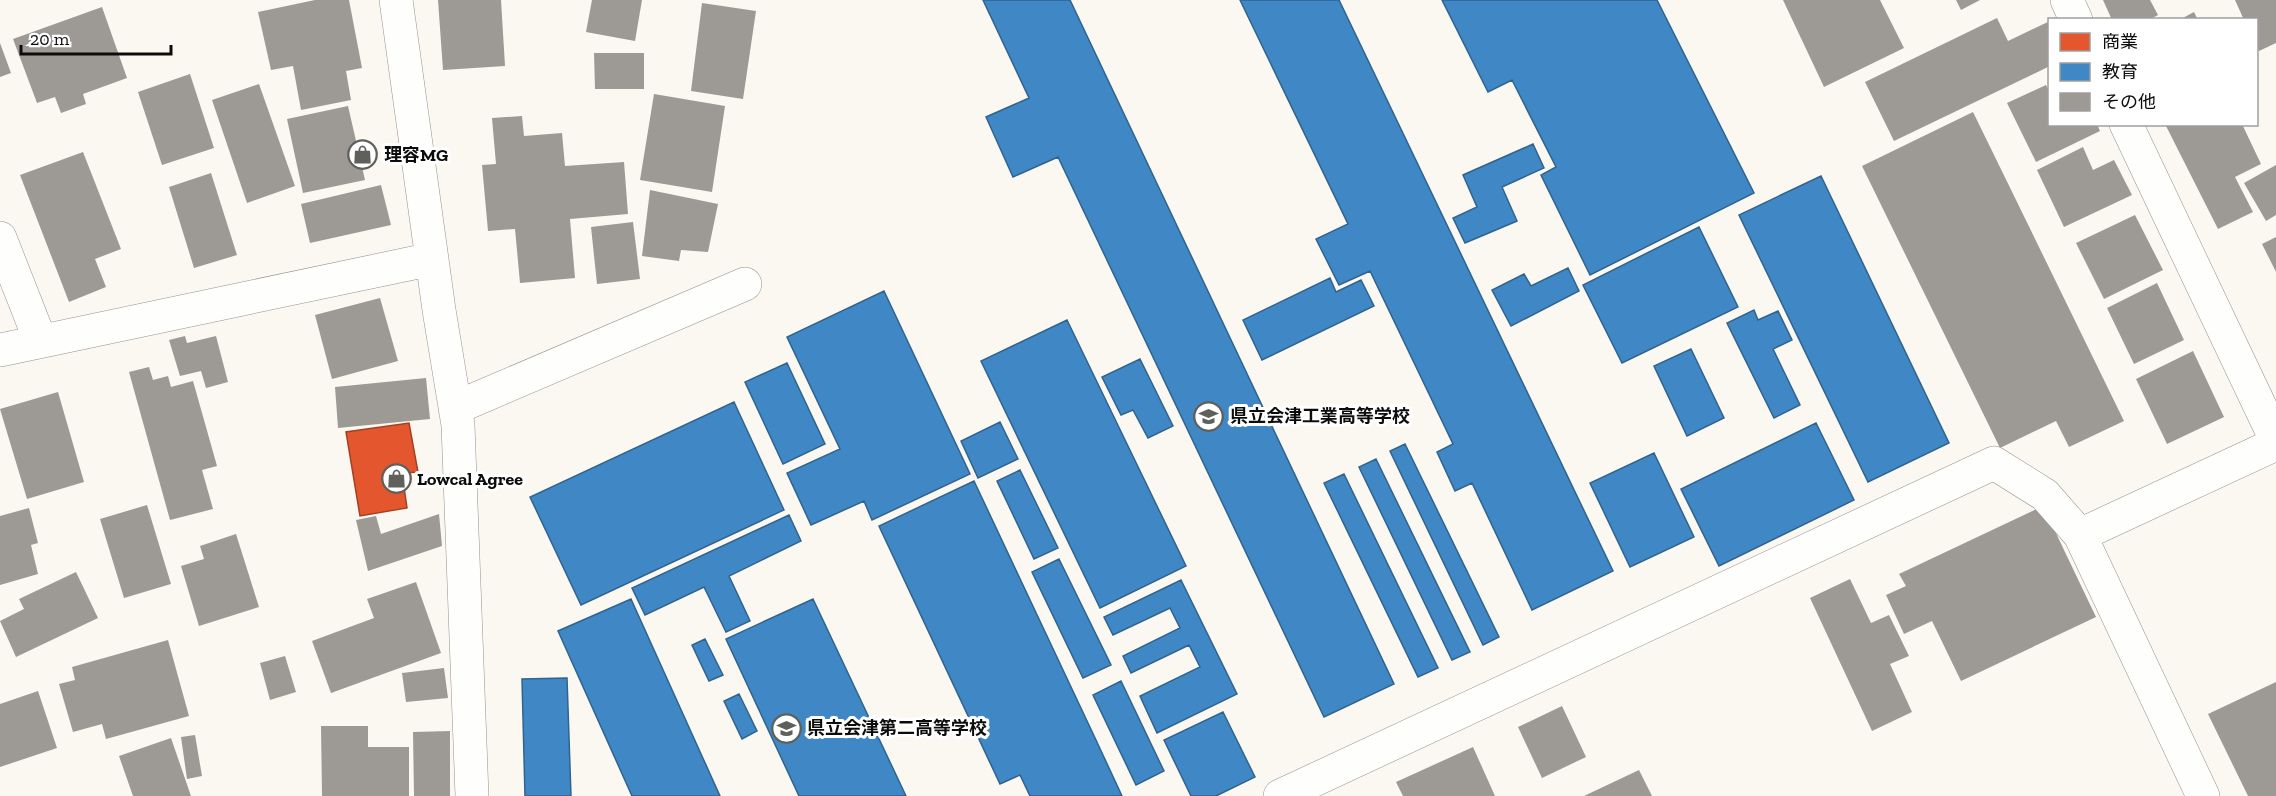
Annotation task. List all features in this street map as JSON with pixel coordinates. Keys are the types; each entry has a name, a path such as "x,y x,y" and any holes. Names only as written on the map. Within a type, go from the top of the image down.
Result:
{"street":[{"path":"396,0 455,408 472,796"},
{"path":"2067,0 2075,18"},
{"path":"2080,535 2276,442 2127,126"},
{"path":"0,238 40,340"},
{"path":"0,350 432,259"},
{"path":"455,408 745,284"},
{"path":"1280,796 1994,463 2045,495 2080,535 2203,796"}],"building: 商業":[{"path":"409,423 418,472 402,473 407,508 360,516 346,432"}],"building: 教育":[{"path":"983,0 1070,0 1394,684 1324,717 1058,157 1013,177 986,117 1029,98"},
{"path":"1240,0 1339,0 1613,571 1532,610 1472,483 1455,491 1437,452 1453,444 1370,271 1339,285 1316,239 1348,224"},
{"path":"1442,0 1657,0 1754,193 1590,275 1541,175 1556,167 1512,80 1488,92"},
{"path":"1533,144 1544,168 1502,187 1517,221 1465,243 1453,218 1477,207 1463,175"},
{"path":"1821,176 1949,443 1868,482 1739,215"},
{"path":"1699,227 1738,307 1622,363 1583,285"},
{"path":"1568,268 1579,291 1511,326 1492,290 1524,274 1531,286"},
{"path":"1330,278 1336,292 1361,280 1374,306 1262,360 1243,320"},
{"path":"884,291 970,474 872,520 864,501 811,525 787,473 840,449 787,337"},
{"path":"1754,310 1758,320 1778,311 1792,340 1773,349 1800,405 1774,418 1727,323"},
{"path":"1067,320 1186,566 1100,608 981,361"},
{"path":"1691,349 1724,418 1687,436 1654,366"},
{"path":"1140,359 1173,426 1148,438 1133,410 1121,415 1102,377"},
{"path":"787,363 825,444 783,464 745,382"},
{"path":"734,402 784,510 581,605 530,497"},
{"path":"1000,422 1018,459 978,478 961,441"},
{"path":"1816,423 1854,500 1719,566 1681,489"},
{"path":"1405,444 1499,637 1483,645 1390,451"},
{"path":"1654,453 1694,537 1630,567 1590,483"},
{"path":"1376,459 1470,652 1452,660 1359,467"},
{"path":"1020,470 1058,548 1034,559 997,481"},
{"path":"1344,474 1438,668 1418,677 1324,483"},
{"path":"974,481 1122,796 1030,796 1020,775 1000,784 879,526"},
{"path":"789,515 801,541 729,576 750,621 726,632 704,587 645,615 632,588"},
{"path":"1059,559 1111,665 1083,678 1032,572"},
{"path":"1181,580 1237,694 1157,733 1140,696 1200,667 1189,645 1131,673 1123,656 1180,628 1170,608 1113,635 1104,617"},
{"path":"631,599 720,796 632,796 558,631"},
{"path":"813,599 906,796 799,796 726,639"},
{"path":"705,639 723,675 709,681 692,645"},
{"path":"567,678 571,796 525,796 522,679"},
{"path":"1121,681 1164,771 1136,785 1093,695"},
{"path":"739,694 757,731 742,739 724,701"},
{"path":"1223,712 1255,777 1216,796 1191,796 1164,740"}],"building: その他":[{"path":"315,0 349,0 362,68 346,71 351,100 301,110 293,66 271,70 258,12"},
{"path":"438,0 501,0 505,66 443,70"},
{"path":"592,0 642,0 635,41 586,32"},
{"path":"1783,0 1880,0 1904,48 1824,87"},
{"path":"1956,0 1980,0 1961,10"},
{"path":"2103,0 2150,0 2158,15 2153,18 2111,18"},
{"path":"2235,0 2276,0 2276,43 2259,51 2258,18 2243,18"},
{"path":"702,3 756,11 743,99 691,91"},
{"path":"102,7 127,78 83,94 86,104 61,113 55,97 37,103 13,39"},
{"path":"2194,12 2197,18 2183,18"},
{"path":"1997,18 2008,41 2048,22 2048,67 1894,141 1865,82"},
{"path":"0,43 11,73 0,77"},
{"path":"594,53 644,53 644,89 595,89"},
{"path":"190,74 214,148 162,165 138,92"},
{"path":"259,84 295,186 247,203 212,100"},
{"path":"2046,85 2048,89 2048,126 2098,126 2100,131 2036,162 2007,103"},
{"path":"654,94 725,106 712,192 640,180"},
{"path":"348,106 365,180 303,193 287,119"},
{"path":"1973,112 2124,421 2069,447 2056,421 2000,448 1862,166"},
{"path":"522,116 524,136 562,133 565,166 624,162 628,214 570,219 575,278 520,283 515,229 488,231 482,165 496,164 492,118"},
{"path":"2166,126 2243,126 2261,164 2235,177 2253,212 2218,229"},
{"path":"2083,147 2093,170 2114,160 2132,195 2064,227 2037,170"},
{"path":"83,152 121,249 95,259 106,287 69,302 20,175"},
{"path":"2276,165 2276,215 2266,221 2244,183"},
{"path":"211,173 237,255 194,268 169,187"},
{"path":"381,185 391,225 310,243 301,204"},
{"path":"650,190 718,204 708,252 681,250 679,261 642,256"},
{"path":"2135,215 2163,270 2104,299 2076,243"},
{"path":"633,222 640,279 597,284 591,227"},
{"path":"2276,237 2276,272 2262,244"},
{"path":"2157,283 2184,340 2134,364 2107,308"},
{"path":"380,298 398,361 332,379 315,315"},
{"path":"185,336 187,343 216,336 228,382 206,388 201,371 180,376 169,340"},
{"path":"2193,351 2224,417 2167,444 2136,379"},
{"path":"149,367 153,380 168,376 171,387 193,381 217,466 202,470 213,509 170,520 129,372"},
{"path":"426,378 430,419 338,428 335,387"},
{"path":"58,392 84,482 27,499 0,409"},
{"path":"147,505 171,584 124,598 100,519"},
{"path":"2043,506 2096,617 1961,681 1932,621 1904,634 1886,595 1906,586 1899,574"},
{"path":"29,508 38,543 31,545 38,574 0,585 0,516"},
{"path":"439,514 442,546 368,571 356,520 376,516 381,534"},
{"path":"236,534 259,607 199,626 181,566 204,559 200,546"},
{"path":"76,572 98,618 16,657 0,621 24,609 19,599"},
{"path":"1850,579 1871,623 1889,615 1909,656 1890,664 1912,712 1872,731 1810,598"},
{"path":"416,582 441,653 331,693 312,641 374,618 367,599"},
{"path":"168,640 189,716 106,739 102,724 73,732 59,684 75,680 72,667"},
{"path":"285,656 296,692 270,700 260,663"},
{"path":"444,668 448,698 406,702 402,673"},
{"path":"2276,682 2276,796 2248,796 2208,714"},
{"path":"38,691 57,748 0,767 0,704"},
{"path":"1562,706 1586,757 1542,778 1518,727"},
{"path":"321,726 368,726 368,747 409,747 409,796 322,796"},
{"path":"450,731 450,796 414,796 413,732"},
{"path":"195,735 202,776 187,779 181,737"},
{"path":"171,738 191,796 133,796 119,756"},
{"path":"1473,747 1495,796 1403,796 1396,782"},
{"path":"1639,770 1652,796 1584,796"}],"place":[{"name":"理容MG","path":"363,155"},
{"name":"県立会津工業高等学校","path":"1209,416"},
{"name":"Lowcal Agree","path":"396,479"},
{"name":"県立会津第二高等学校","path":"786,728"}]}
